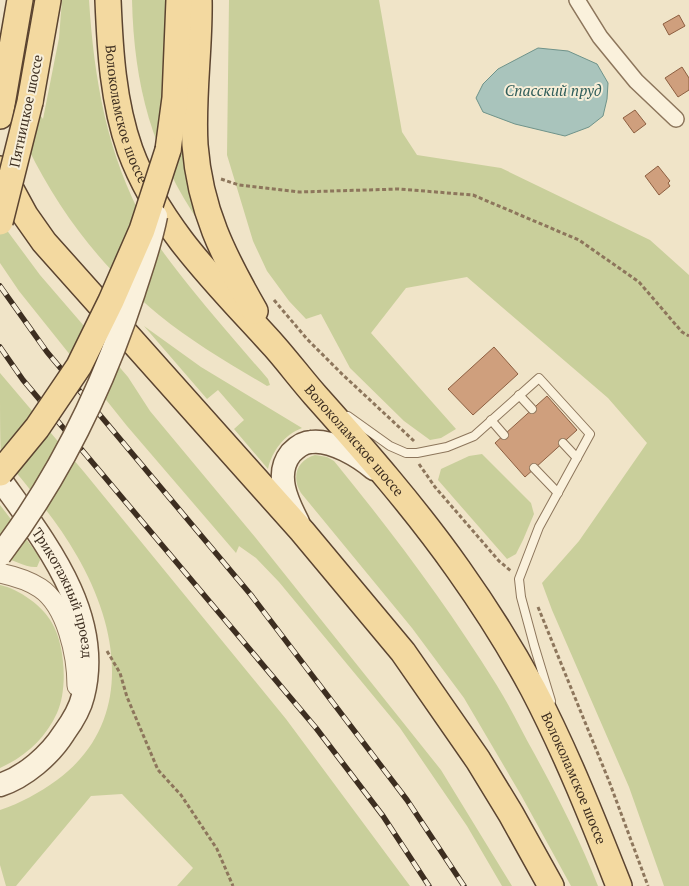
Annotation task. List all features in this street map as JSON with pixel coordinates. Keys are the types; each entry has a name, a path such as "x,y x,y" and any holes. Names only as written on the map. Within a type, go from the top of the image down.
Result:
{"main road":[{"name":"Пятницкое шоссе","path":"0,116 20,0"},
{"name":"Пятницкое шоссе","path":"0,222 30,102 48,0"},
{"name":"Волоколамское шоссе","path":"108,0 109,42 118,103 130,150 152,197 182,243 222,290 276,348 389,480 457,567 487,611 533,689 579,788 619,886"},
{"path":"0,555 40,499 65,456 101,382 128,311 152,234 168,150 175,98 179,0"},
{"path":"199,0 195,143 198,172 206,208 217,240 237,280 276,348"},
{"path":"0,472 37,428 79,366 111,301 142,230 168,150"},
{"path":"0,169 25,214 44,242 302,531 403,652 478,760 507,806 551,886"},
{"path":"302,531 288,504 282,476 286,461 301,445 311,442 324,443 348,451 389,480"},
{"name":"Трикотажный проезд","path":"0,479 37,530 61,568 74,598 85,632 88,667 83,696 73,719 60,740 26,772 0,785"}],"street":[{"path":"576,0 600,37 630,74 676,119"},
{"path":"0,573 17,577 40,588 57,607 69,633 77,666 77,695 73,719"}],"lane":[{"path":"313,392 390,446 406,453 417,453 446,447 474,436 539,378 590,434 539,527 519,579 521,596 534,645 554,708"},
{"path":"519,395 532,409"},
{"path":"490,420 504,435"},
{"path":"563,443 577,458"},
{"path":"534,468 558,493"},
{"path":"556,717 579,788"}],"path":[{"path":"215,177 239,185 298,192 399,189 474,195 579,240 639,282 682,332 689,336"},
{"path":"107,651 120,673 127,697 158,770 181,794 217,849 233,886"}],"green space":[{"path":"62,0 89,0 99,87 112,144 121,171 146,225 178,272 268,379 270,385 267,386 198,344 139,298 85,239 40,172 3,97 0,63 43,119 59,38"},
{"path":"132,0 186,0 201,225 170,172 149,118 137,61"},
{"path":"229,0 379,0 402,132 417,155 501,168 650,240 689,275 689,886 664,886 629,787 542,583 579,541 647,443 608,398 467,277 406,288 371,333 456,429 441,438 430,440 404,421 350,368 321,314 306,319 289,301 267,271 253,241 227,155"},
{"path":"0,221 40,275 128,377 150,411 255,537 441,770 512,886 502,886 467,826 400,728 279,582 256,558 239,546 236,553 127,426 19,291 0,263"},
{"path":"144,326 201,367 302,428 284,439 272,456 268,469 234,429 244,420 218,390 207,399"},
{"path":"0,373 84,472 286,719 410,886 177,886 193,868 122,794 91,796 16,886 6,886 0,865 0,810 23,801 57,780 82,757 99,731 109,704 112,674 110,644 103,614 92,585 65,536 1,452"},
{"path":"482,454 531,503 534,514 516,554 507,559 438,480 441,469 469,456"},
{"path":"315,455 327,457 334,461 377,515 458,626 506,701 552,786 598,886 571,886 521,795 464,698 412,628 301,493 296,481 296,475 300,465 309,457"},
{"path":"0,505 39,556 40,560 37,567 0,558"},
{"path":"0,585 15,590 30,599 48,617 60,643 64,680 63,692 57,713 47,731 34,746 0,768"}],"water":[{"name":"Спасский пруд","path":"538,48 568,51 597,64 608,83 603,116 589,127 565,136 515,124 483,112 476,98 483,84 498,69"}],"building":[{"path":"679,15 685,26 669,35 663,24"},
{"path":"682,67 689,78 689,90 678,97 665,78"},
{"path":"635,110 646,124 634,133 623,118"},
{"path":"658,166 670,181 668,183 670,186 659,195 645,176"},
{"path":"494,347 518,374 473,415 448,389"},
{"path":"547,396 577,430 525,477 495,443"}],"railway":[{"path":"0,286 47,352 251,595 407,800 464,886"},
{"path":"0,347 23,380 316,728 383,816 429,886"}]}
